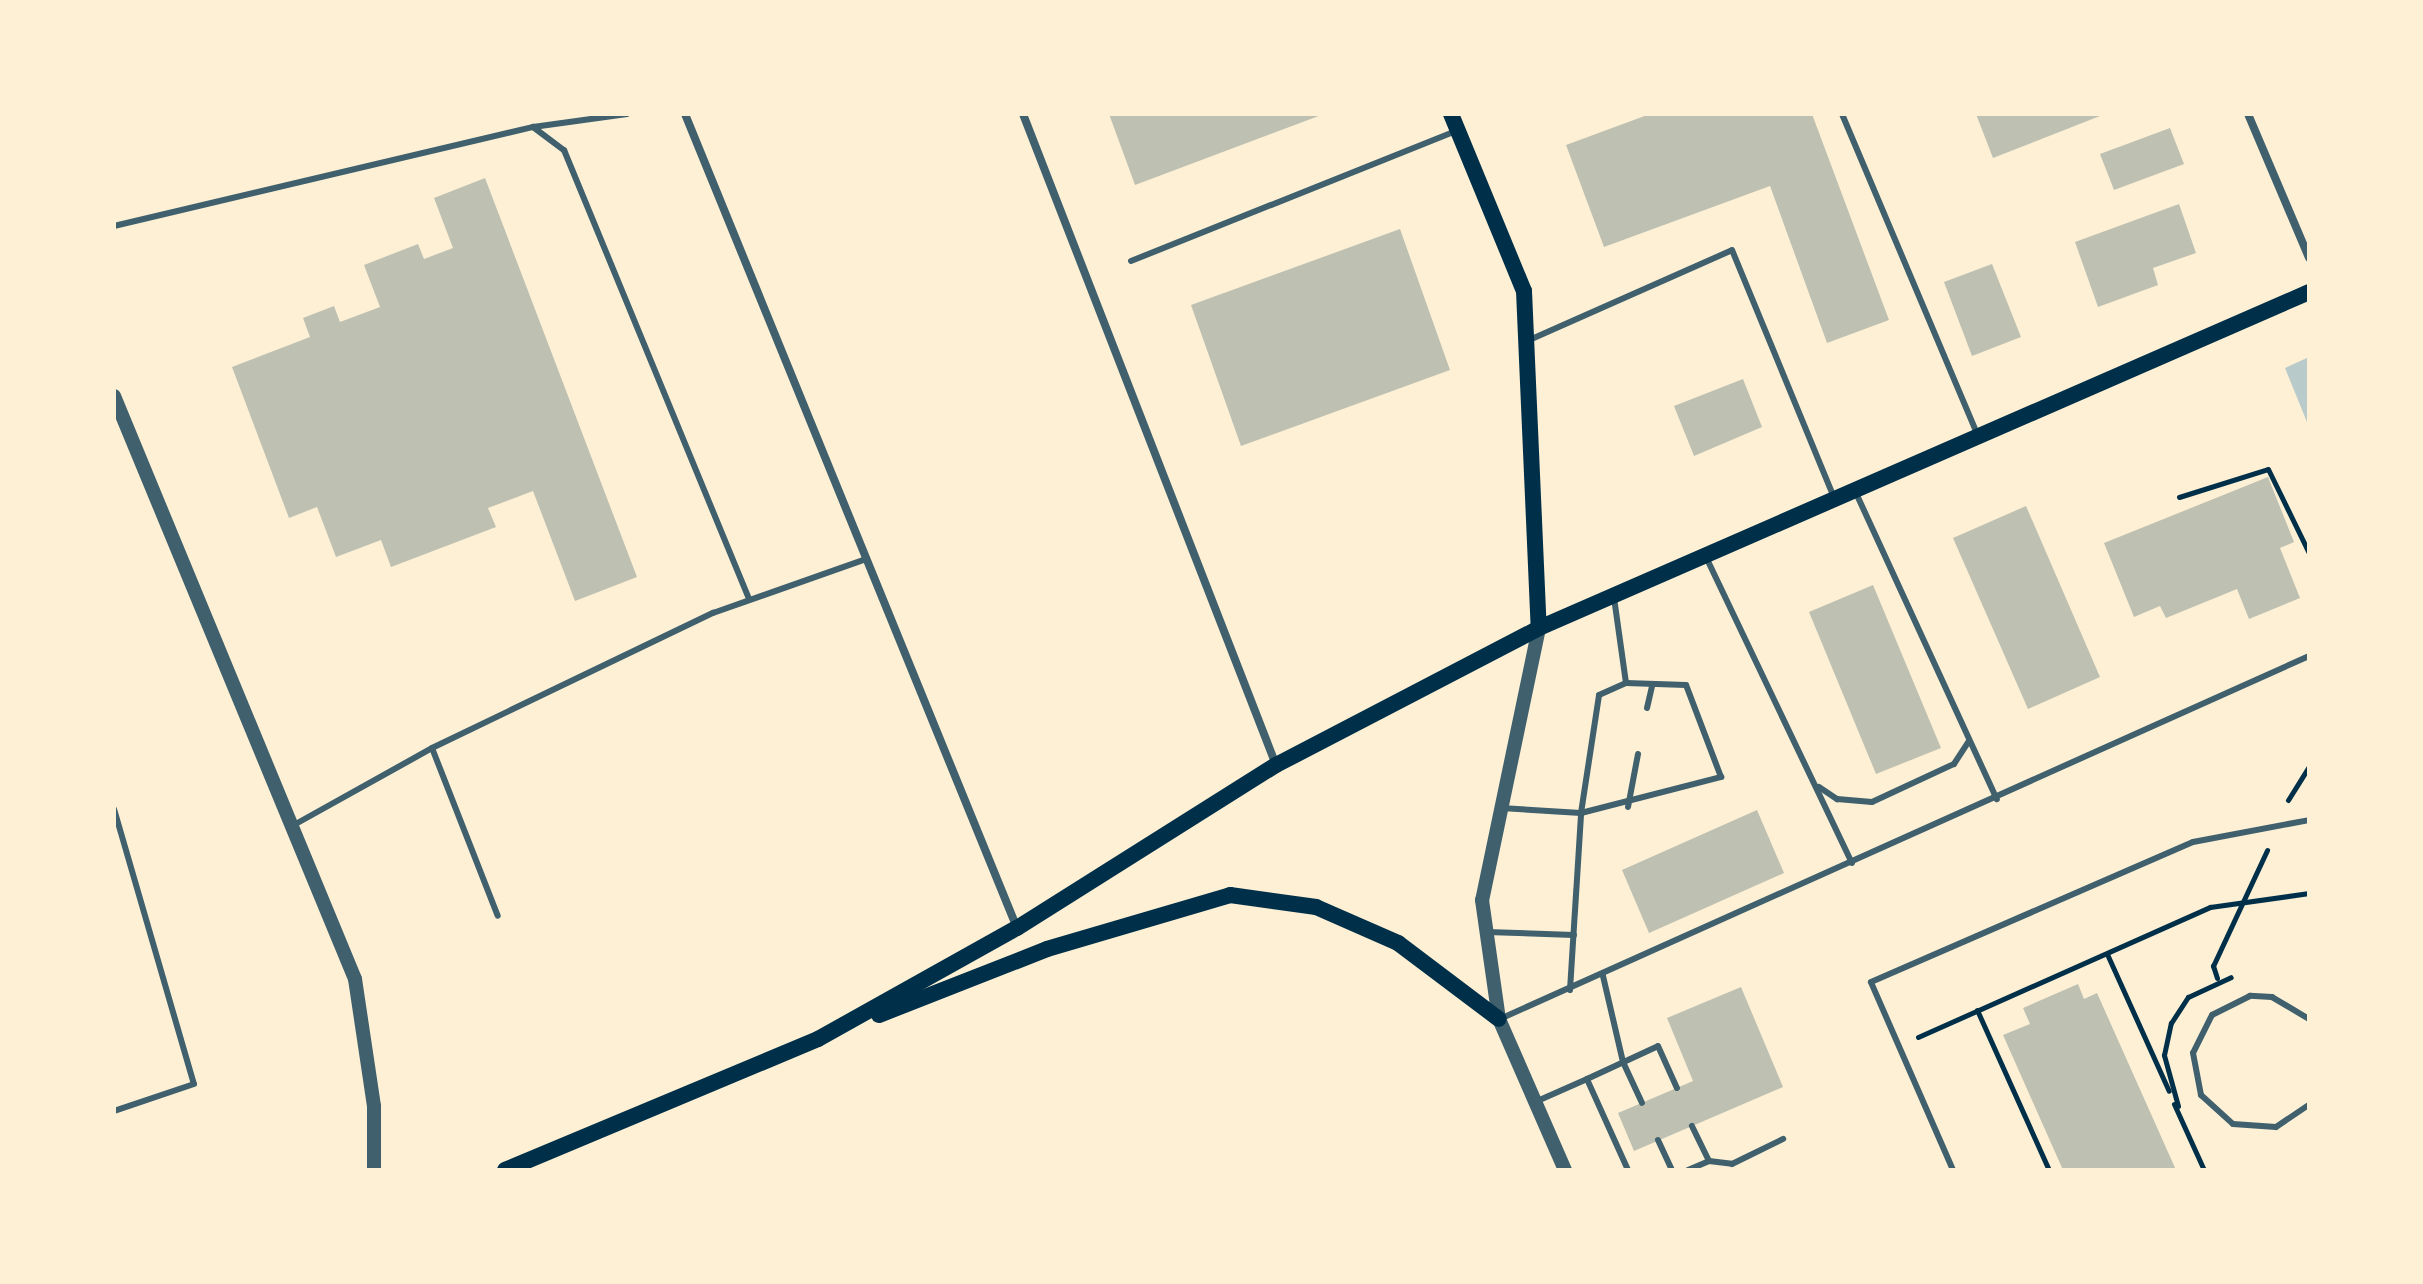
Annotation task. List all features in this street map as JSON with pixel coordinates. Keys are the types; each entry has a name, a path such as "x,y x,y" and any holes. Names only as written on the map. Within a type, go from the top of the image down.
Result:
{"main road":[{"path":"1454,122 1524,291 1539,628"},
{"path":"818,1039 1017,928 1276,765 1539,628 1979,441 2309,292"},
{"path":"505,1170 818,1039 1047,949 1230,895 1316,907 1398,943 1499,1019"}],"street":[{"path":"685,114 1017,928"},
{"path":"1023,114 1276,765"},
{"path":"2248,114 2309,258"},
{"path":"114,396 355,979 374,1106 374,1170"},
{"path":"1539,628 1482,900 1499,1019 1565,1170"}],"lane":[{"path":"114,226 533,127 627,114"},
{"path":"1842,114 1979,441"},
{"path":"1131,261 1454,122"},
{"path":"533,127 564,150 749,598"},
{"path":"1526,342 1732,250 1836,501"},
{"path":"1856,493 1997,799"},
{"path":"1706,557 1819,787 1852,863"},
{"path":"292,826 432,748 749,598 866,559"},
{"path":"1614,596 1626,683"},
{"path":"1499,1019 1603,976 2309,656"},
{"path":"1501,808 1581,813 1628,807 1721,777 1686,685 1626,683 1599,695 1581,813 1570,990"},
{"path":"1647,708 1652,686"},
{"path":"1819,787 1837,799 1872,802 1954,764 1970,741"},
{"path":"432,748 498,916"},
{"path":"1628,807 1638,754"},
{"path":"114,809 194,1084 114,1111"},
{"path":"1953,1170 1871,982 2193,842 2309,820"},
{"path":"1487,932 1574,935"},
{"path":"1603,976 1623,1062 1642,1103"},
{"path":"2309,1019 2272,997 2226,1005 2199,1032 2193,1053 2193,1075 2214,1113 2255,1129 2276,1127 2309,1105"},
{"path":"1535,1102 1658,1046 1677,1088"},
{"path":"1587,1079 1628,1170"},
{"path":"1692,1126 1709,1161"},
{"path":"1688,1170 1709,1161 1732,1164 1783,1139"},
{"path":"1658,1140 1672,1170"}],"path":[{"path":"2179,497 2268,469 2309,553"},
{"path":"2226,1005 2213,966 2277,826 2309,767"},
{"path":"1899,1045 2210,907 2309,893"},
{"path":"2107,954 2204,1170"},
{"path":"1977,1010 2049,1170"}],"shaded area":[{"path":"2309,357 2309,427 2285,368"}],"building":[{"path":"1109,114 1324,114 1135,185"},
{"path":"1650,114 1812,114 1889,320 1827,343 1770,186 1604,247 1566,145"},
{"path":"1976,114 2105,114 1993,158"},
{"path":"2170,128 2184,164 2114,190 2100,154"},
{"path":"485,178 637,577 575,601 533,491 488,508 496,527 391,567 381,540 336,557 317,507 289,518 232,367 310,337 303,318 334,306 340,322 380,307 364,265 418,244 424,259 453,248 434,198"},
{"path":"2179,204 2196,253 2153,268 2158,285 2098,307 2075,242"},
{"path":"1400,229 1450,370 1241,446 1191,305"},
{"path":"1992,264 2021,337 1972,356 1944,282"},
{"path":"1743,379 1762,427 1694,456 1674,406"},
{"path":"2268,477 2294,542 2280,548 2300,598 2249,619 2237,589 2166,618 2160,606 2134,617 2104,543"},
{"path":"2026,506 2100,677 2028,709 1953,538"},
{"path":"1873,585 1941,748 1876,774 1809,612"},
{"path":"1757,810 1784,873 1649,933 1622,870"},
{"path":"2078,984 2084,999 2097,993 2176,1170 2063,1170 2003,1035 2030,1024 2023,1008"},
{"path":"1741,987 1783,1087 1634,1151 1618,1113 1693,1081 1667,1018"}]}
